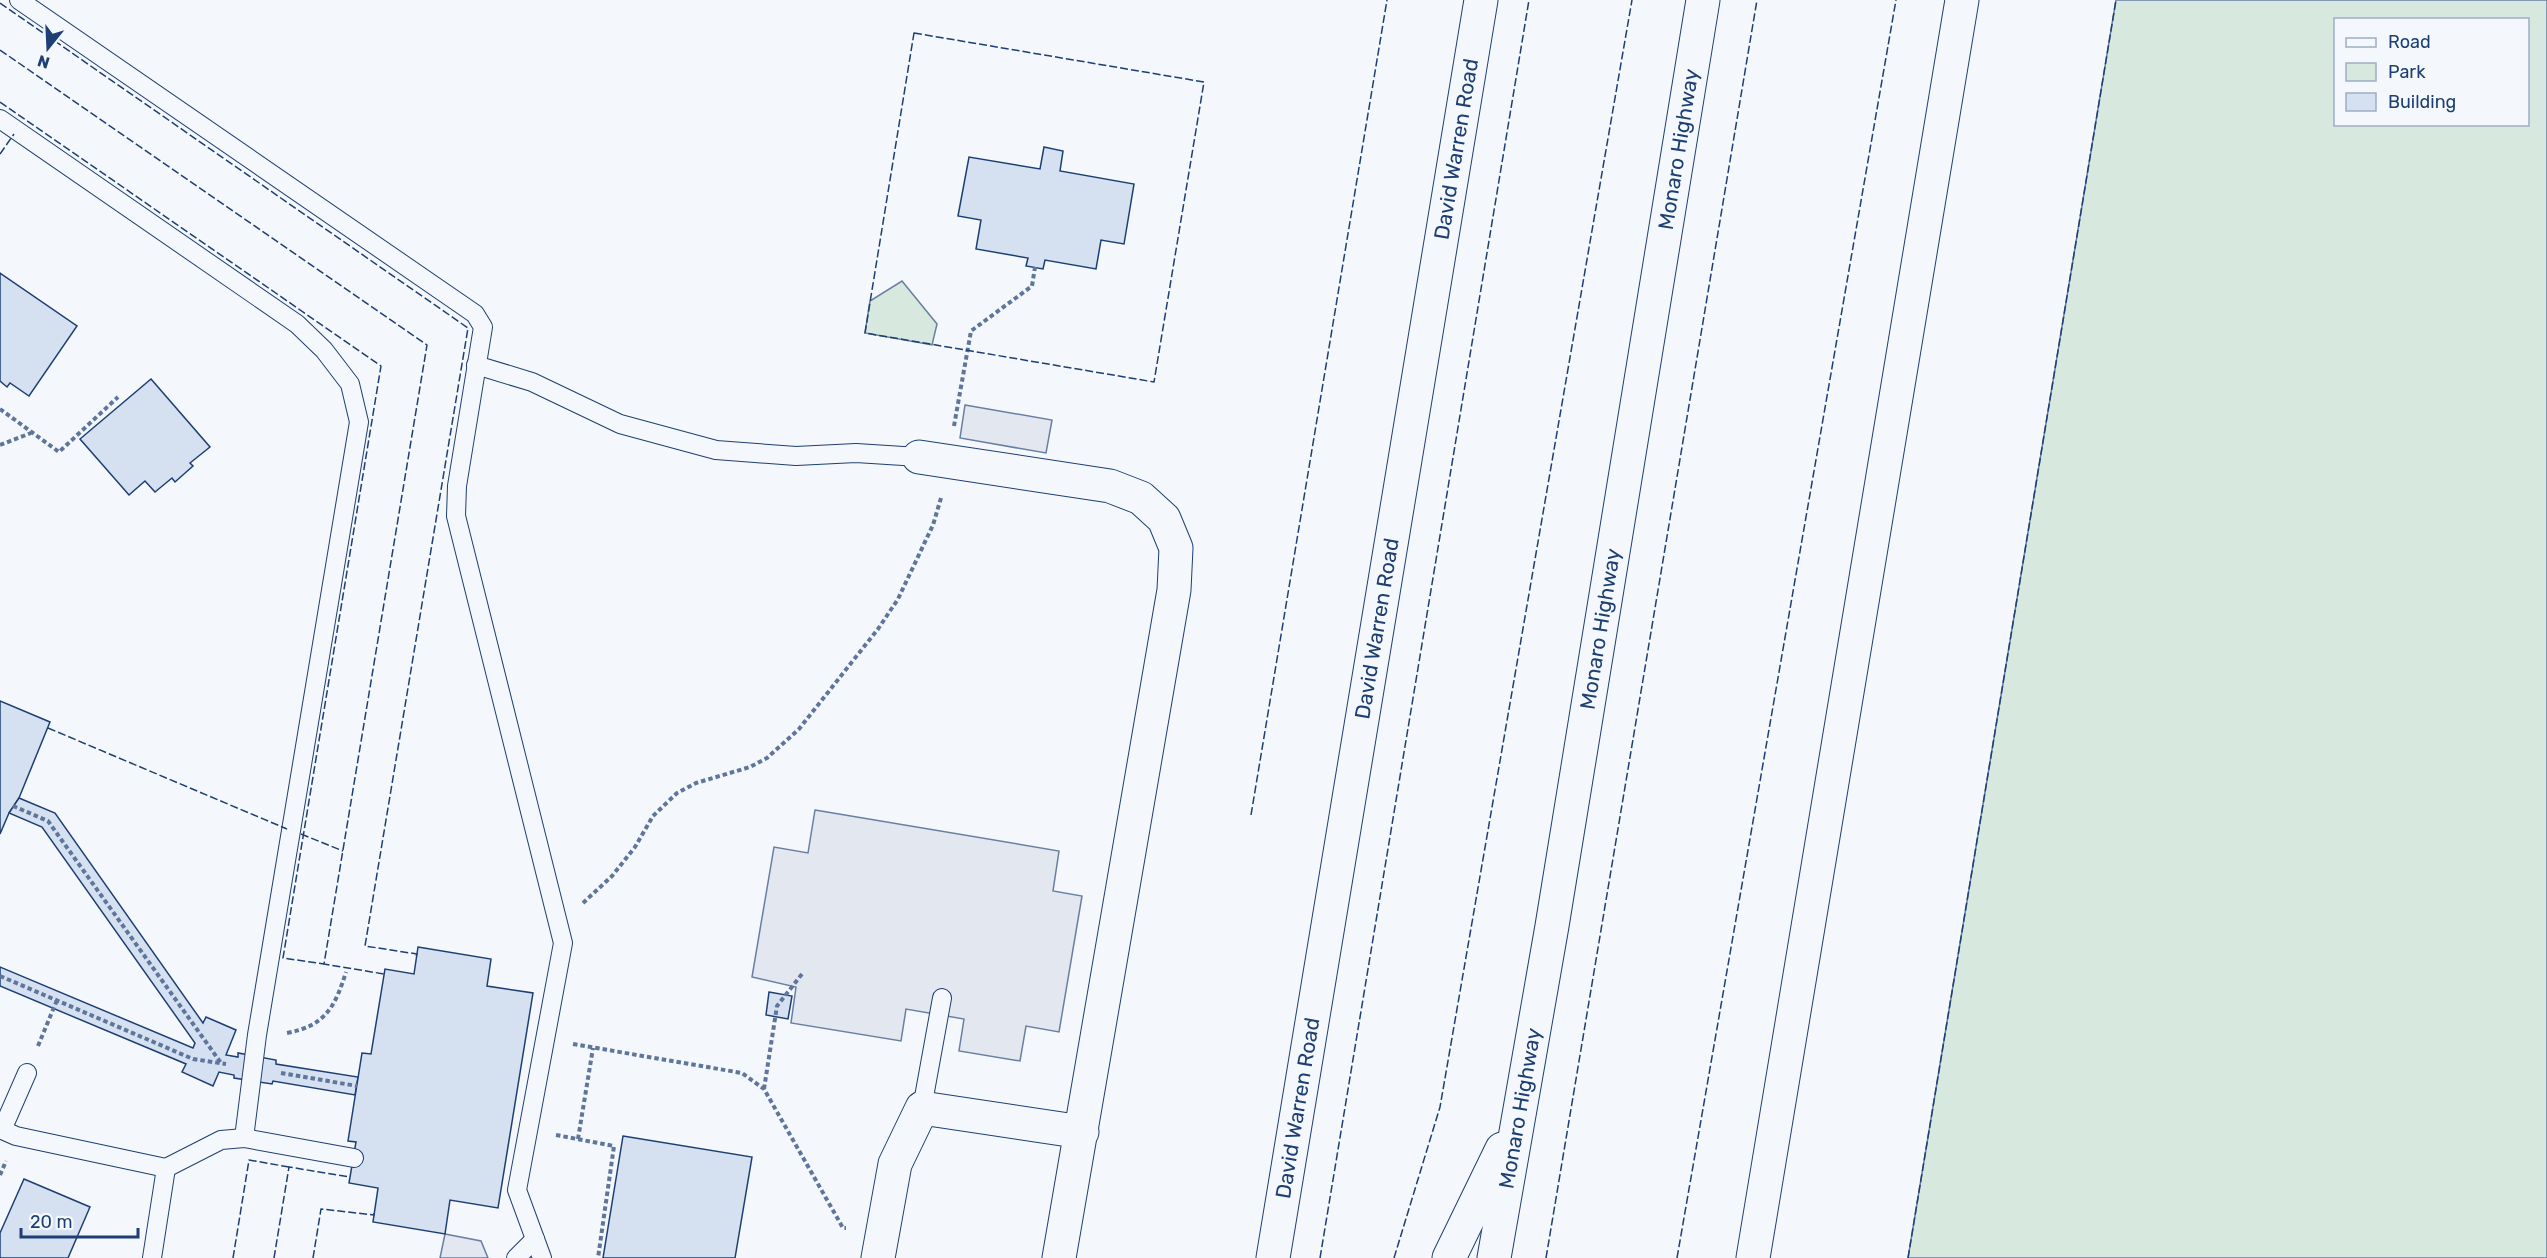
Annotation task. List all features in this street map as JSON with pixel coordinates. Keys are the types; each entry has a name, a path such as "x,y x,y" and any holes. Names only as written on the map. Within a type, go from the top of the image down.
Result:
{"main road":[{"name":"David Warren Road","path":"1273,1258 1481,0"},
{"name":"Monaro Highway","path":"1494,1258 1554,914 1703,0"},
{"path":"1753,1258 1962,0"},
{"path":"934,459 1110,486 1141,498 1164,519 1176,548 1173,590 1059,1258"},
{"path":"880,1246 896,1164 922,1107 1082,1132"},
{"path":"1449,1258 1520,1111"}],"lane":[{"path":"19,0 475,314 483,327 457,486 456,516 563,943 526,1130 517,1190 542,1258"},
{"path":"0,119 297,324 324,350 350,384 359,422 257,1035 255,1069 244,1138"},
{"path":"476,365 532,382 620,423 716,450 796,456 856,453 934,459"},
{"path":"922,1107 942,998"},
{"path":"27,1073 1,1129 16,1136 166,1168 221,1140 244,1138 354,1158"},
{"path":"152,1258 166,1168"},
{"path":"516,1258 535,1239"}],"path":[{"path":"559,927 612,876 663,804 696,783 750,767 767,758 799,729 878,629 898,599 933,525 934,459 970,331 1032,286 1035,267"},
{"path":"0,410 58,452 118,397"},
{"path":"0,446 32,432"},
{"path":"13,806 48,821 222,1064"},
{"path":"257,1035 309,1029 325,1016 339,996 346,972"},
{"path":"764,1089 777,1006 802,974"},
{"path":"0,976 193,1059 357,1086"},
{"path":"27,1073 57,1000"},
{"path":"544,1039 742,1073 764,1089 843,1228 880,1246"},
{"path":"578,1139 593,1048"},
{"path":"526,1130 614,1146 598,1258"}],"green space":[{"path":"2116,0 2547,0 2547,1258 1908,1258"},
{"path":"902,281 937,324 932,345 865,333 870,301"}],"shaded area":[{"path":"965,405 1052,420 1046,453 960,438"},
{"path":"815,810 1059,851 1053,891 1082,896 1059,1032 1026,1026 1020,1061 959,1051 964,1019 906,1009 901,1041 791,1023 796,987 752,977 774,847 808,853"},
{"path":"445,1234 481,1241 488,1258 440,1258"}],"building":[{"path":"1044,147 1063,151 1060,171 1134,184 1124,244 1101,240 1096,269 1045,260 1043,269 1026,266 1028,258 976,249 981,220 958,216 969,157 1040,169"},
{"path":"0,273 77,326 29,396 10,383 7,387 0,381"},
{"path":"151,379 210,447 190,463 193,466 175,482 172,478 155,492 145,481 129,495 80,439"},
{"path":"0,701 50,722 19,798 9,813 0,834"},
{"path":"19,798 55,813 203,1023 206,1017 236,1030 226,1055 238,1057 238,1053 276,1060 276,1064 358,1077 355,1095 273,1081 272,1084 234,1078 234,1075 219,1072 213,1086 182,1072 186,1064 0,986 0,967 193,1048 195,1043 42,827 9,813"},
{"path":"418,947 491,959 487,986 533,993 498,1208 450,1200 445,1234 373,1222 378,1188 349,1183 356,1142 348,1141 362,1053 371,1054 385,969 414,974"},
{"path":"769,992 792,996 788,1019 766,1015"},
{"path":"623,1136 752,1157 735,1258 603,1258"},
{"path":"24,1179 90,1207 68,1258 0,1258 0,1233"}],"fence":[{"path":"1251,815 1387,0"},
{"path":"1320,1258 1529,0"},
{"path":"1394,1258 1440,1107 1632,0"},
{"path":"1546,1258 1757,0"},
{"path":"1677,1258 1896,0"},
{"path":"1908,1258 2116,0"},
{"path":"0,3 468,328 365,946 417,954 416,956"},
{"path":"914,33 1204,82 1154,382 865,333 914,33"},
{"path":"0,50 427,345 324,964 384,974"},
{"path":"0,102 381,366 283,958 324,964"},
{"path":"0,154 14,134"},
{"path":"48,728 287,829"},
{"path":"301,834 343,851"},
{"path":"233,1258 249,1160 289,1167"},
{"path":"274,1258 289,1167 350,1177"},
{"path":"313,1258 321,1209 374,1215 374,1213"}]}
